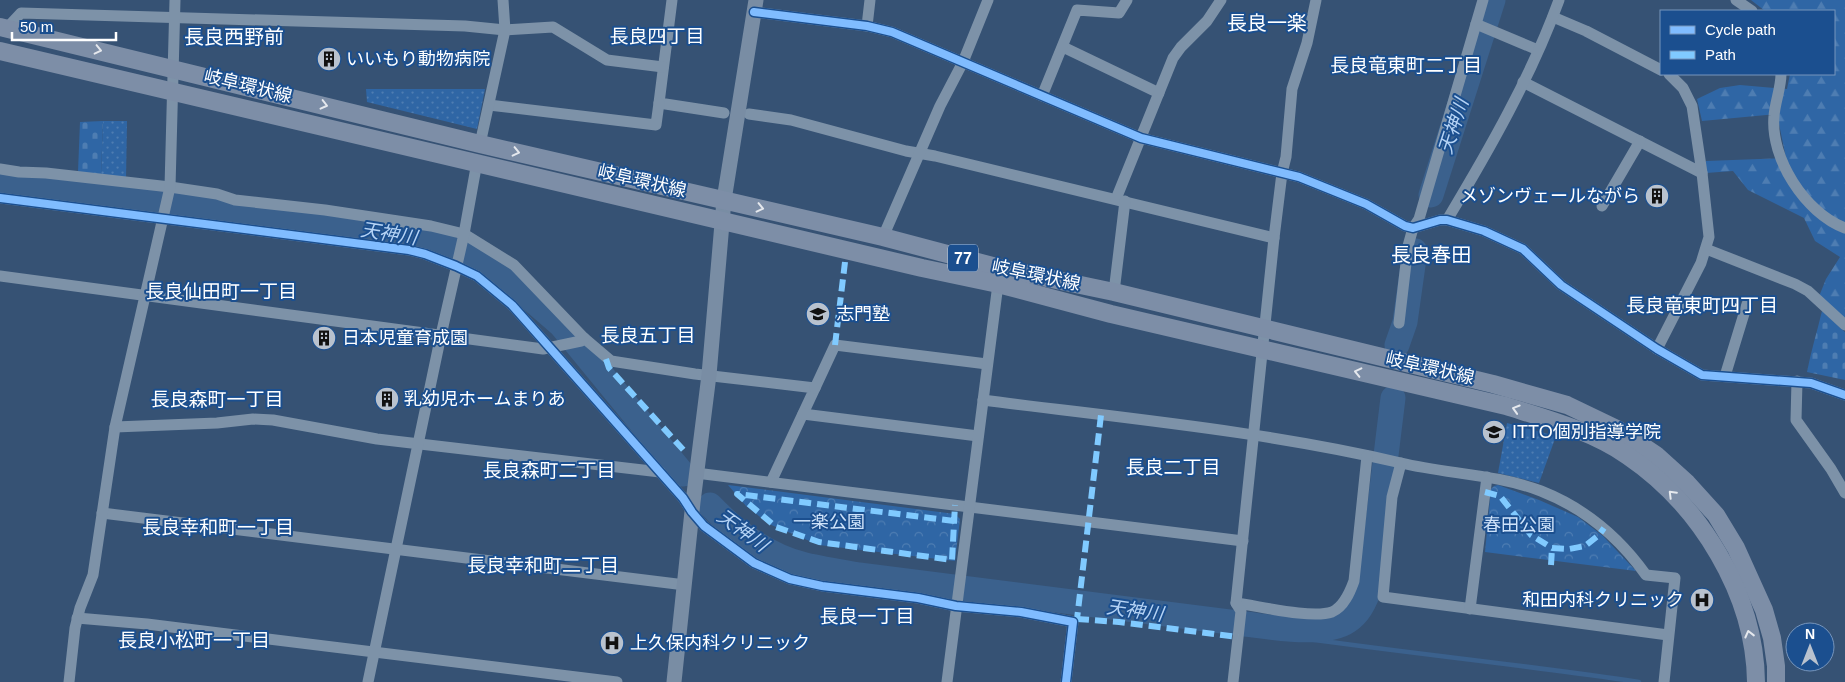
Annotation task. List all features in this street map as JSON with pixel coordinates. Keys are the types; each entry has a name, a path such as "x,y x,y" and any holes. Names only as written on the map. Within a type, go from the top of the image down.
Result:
{"main road":[{"name":"岐阜環状線","path":"4,28 480,144 882,237 1004,268 1114,292 1493,384 1551,400 1594,417 1637,442 1667,464 1716,514 1736,548 1764,610 1772,638 1776,682"},
{"name":"岐阜環状線","path":"0,51 922,268 998,284 1111,314 1506,406 1563,424 1608,444 1628,456 1647,471 1700,525 1722,559 1737,589 1744,611 1756,668 1756,682"}],"street":[{"path":"69,682 75,628 80,608 94,575 114,427 170,188 175,0"},
{"path":"480,144 505,30 503,0"},
{"path":"489,104 656,125 672,0"},
{"path":"867,26 870,0"},
{"path":"882,237 940,106 963,62 988,0"},
{"path":"1042,96 1078,10 1119,13 1127,0"},
{"path":"1114,292 1120,200 1141,138 1173,58 1181,47 1207,21 1221,0"},
{"path":"1233,682 1239,634 1243,542 1274,238 1282,173 1286,157 1292,89 1307,43 1316,0"},
{"path":"1399,323 1408,246 1413,228 1419,219 1482,26 1483,0"},
{"path":"1447,220 1479,168 1523,82 1559,0"},
{"path":"1736,0 1751,10"},
{"path":"674,682 692,507 709,375 724,200 755,6 892,32 1141,138 1282,173 1344,194 1406,226 1413,228 1440,220 1447,220 1484,231 1523,249 1561,285 1657,349 1702,375 1797,381 1811,383 1845,395"},
{"path":"4,28 22,13 466,26 505,30 553,27 607,60 663,67"},
{"path":"1553,16 1586,30 1660,69"},
{"path":"1482,26 1538,50"},
{"path":"1063,47 1159,94"},
{"path":"1657,349 1701,263 1709,237 1692,106 1683,88 1670,75"},
{"path":"1781,75 1774,115 1774,128 1780,153 1792,182 1805,199 1820,213 1845,228"},
{"path":"1523,82 1702,172"},
{"path":"660,103 724,113"},
{"path":"750,114 791,120 920,154 1274,238"},
{"path":"1602,206 1640,141"},
{"path":"368,682 477,162"},
{"path":"0,169 217,194 235,200 325,210 431,226 463,236 514,265 583,339 606,359 709,375 815,388"},
{"path":"0,198 164,216 409,250 457,263 477,276 512,305 552,347 692,507 704,526 754,563 790,579 822,586 1020,612 1073,622 1066,682"},
{"path":"1706,250 1795,284 1808,291 1845,325"},
{"path":"0,276 543,349 583,339"},
{"path":"947,682 998,284"},
{"path":"1725,376 1747,304"},
{"path":"772,482 835,346 987,364"},
{"path":"1797,381 1796,420 1831,469 1845,493"},
{"path":"982,400 1254,435 1487,477 1517,483 1542,492 1573,506 1604,528 1631,554 1646,575 1675,578 1664,682"},
{"path":"803,414 978,436"},
{"path":"114,427 273,420 377,439 660,472"},
{"path":"1239,607 1315,615 1333,611 1347,598 1354,581 1371,457"},
{"path":"1397,462 1383,597 1668,635"},
{"path":"696,474 1243,542"},
{"path":"1470,609 1487,477"},
{"path":"102,513 685,585"},
{"path":"78,618 147,624 617,682"}],"green space":[{"path":"1751,0 1845,0 1845,319 1818,299 1826,279 1840,257 1815,241 1804,218 1748,190 1733,171 1706,173 1706,161 1786,158 1777,114 1702,121 1697,99 1720,88 1740,85 1787,89 1790,75 1835,75 1835,10 1764,10"},
{"path":"366,89 485,89 477,129 367,102"},
{"path":"103,121 127,121 126,179 101,175"},
{"path":"103,121 101,175 78,172 80,122"},
{"path":"1822,311 1845,332 1845,380 1807,372"},
{"path":"1507,423 1556,436 1539,483 1498,473"},
{"name":"一楽公園","path":"728,485 955,514 960,519 955,561 819,545 769,524 746,506"},
{"name":"春田公園","path":"1498,485 1578,517 1603,536 1636,571 1485,552 1491,489"}],"waterway":[{"name":"天神川","path":"1431,195 1493,0"},
{"name":"天神川","path":"0,185 31,187 381,231 430,240 494,267 561,325 683,474"},
{"name":"天神川","path":"1397,345 1405,322 1415,251"},
{"name":"天神川","path":"710,505 753,542 778,556 818,568 859,575 1269,627 1298,630 1326,629 1338,626 1352,618 1362,606 1370,586 1393,398"},
{"path":"1293,629 1301,638 1639,682"}],"marked path":[{"path":"835,345 845,262"},
{"path":"606,359 609,368 687,454"},
{"path":"1073,622 1077,619 1101,415"},
{"path":"1485,492 1500,496 1531,535 1552,548 1569,549 1585,546 1599,535 1604,528"},
{"path":"954,521 737,494 776,527 819,542 952,560 955,505"},
{"path":"1551,565 1552,548"},
{"path":"1077,619 1119,622 1238,637"}],"cycle path":[{"path":"754,12 867,26 892,32 1141,138 1299,177 1366,204 1405,226 1413,228 1440,220 1447,220 1484,231 1523,249 1561,285 1657,349 1702,375 1811,383 1845,395"},
{"path":"0,198 409,250 456,266 477,276 512,305 683,498 704,526 754,563 790,579 822,586 918,598 956,606 1021,612 1073,622 1066,682"}],"place":[{"name":"いいもり動物病院","path":"329,59"},
{"name":"メゾンヴェールながら","path":"1657,196"},
{"name":"志門塾","path":"818,314"},
{"name":"日本児童育成園","path":"324,338"},
{"name":"乳幼児ホームまりあ","path":"387,399"},
{"name":"ITTO個別指導学院","path":"1494,432"},
{"name":"和田内科クリニック","path":"1702,600"},
{"name":"上久保内科クリニック","path":"612,643"}],"district":[{"name":"長良一楽","path":"1267,23"},
{"name":"長良四丁目","path":"657,36"},
{"name":"長良西野前","path":"234,37"},
{"name":"長良竜東町二丁目","path":"1406,65"},
{"name":"長良春田","path":"1431,255"},
{"name":"長良仙田町一丁目","path":"221,291"},
{"name":"長良竜東町四丁目","path":"1702,305"},
{"name":"長良五丁目","path":"648,335"},
{"name":"長良森町一丁目","path":"217,399"},
{"name":"長良二丁目","path":"1173,467"},
{"name":"長良森町二丁目","path":"549,470"},
{"name":"長良幸和町一丁目","path":"218,527"},
{"name":"長良幸和町二丁目","path":"543,565"},
{"name":"長良一丁目","path":"867,616"},
{"name":"長良小松町一丁目","path":"194,640"}]}
